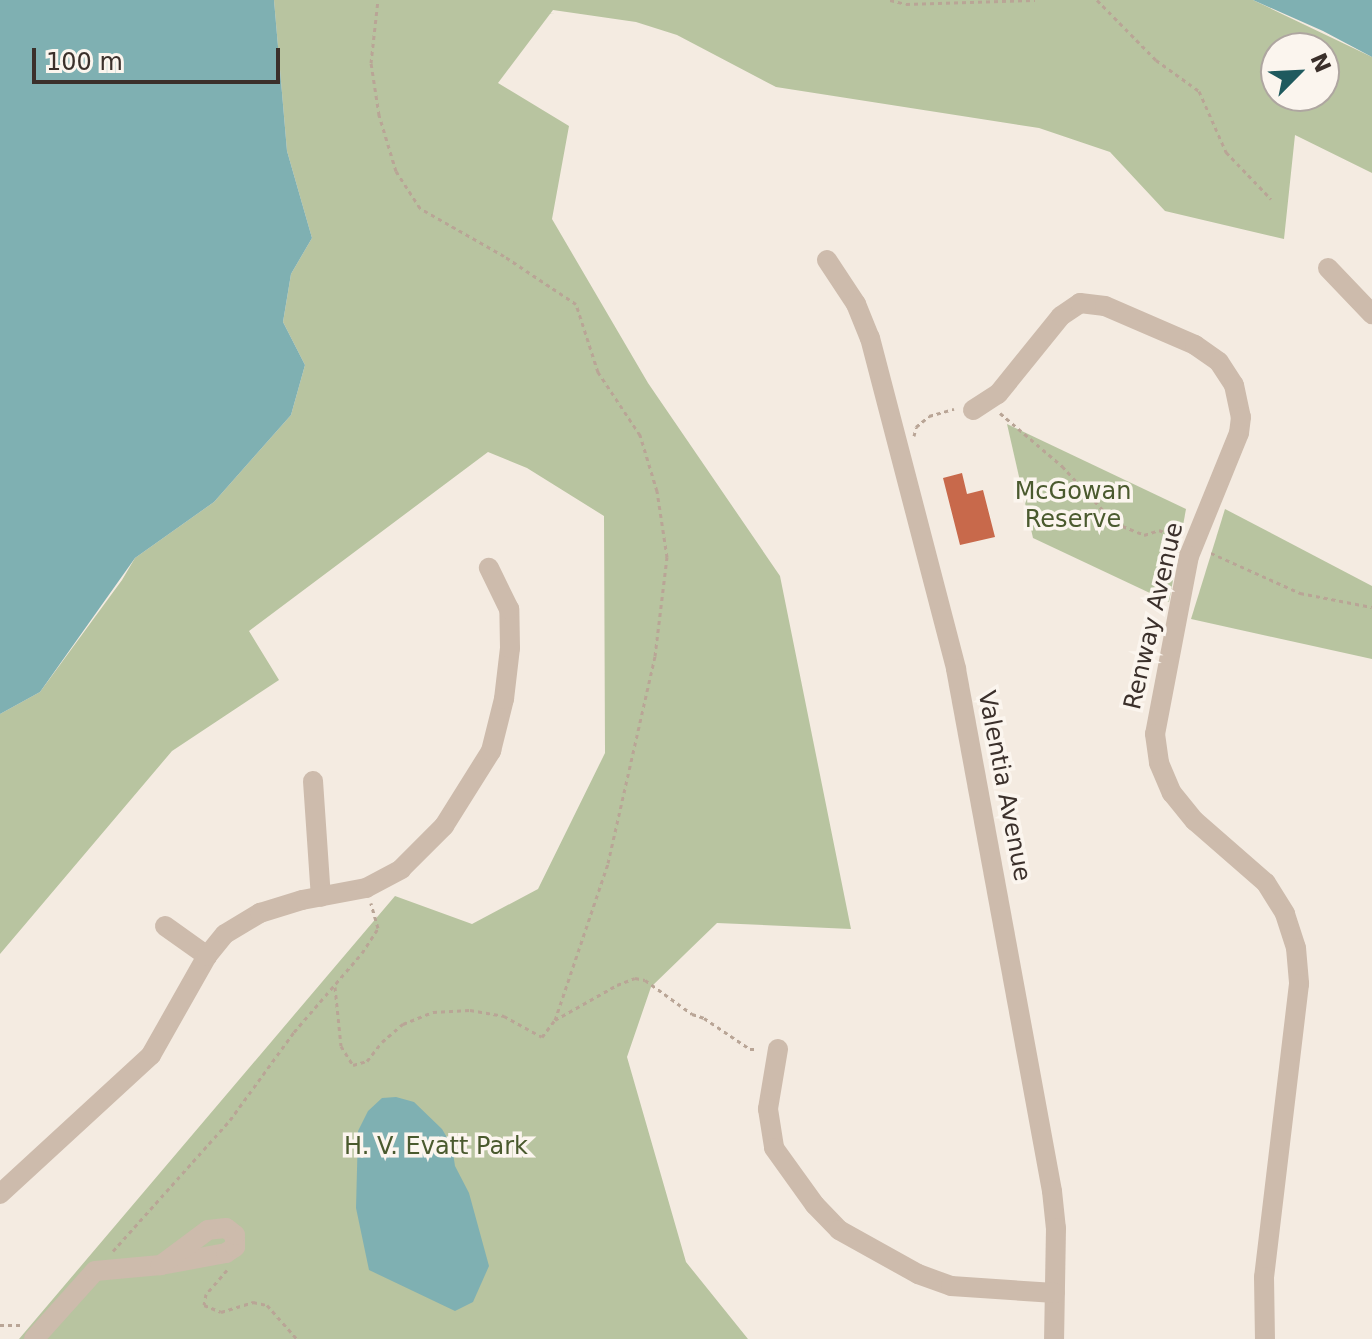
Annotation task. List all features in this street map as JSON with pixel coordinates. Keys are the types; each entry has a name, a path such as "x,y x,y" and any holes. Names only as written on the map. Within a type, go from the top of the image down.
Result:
{"street":[{"name":"Valentia Avenue","path":"827,260 856,304 870,338 956,669 1052,1191 1056,1228 1054,1339"},
{"path":"1328,268 1372,314"},
{"name":"Renway Avenue","path":"973,410 998,394 1061,316 1080,303 1105,306 1207,352 1219,362 1234,385 1241,417 1236,441 1193,545 1157,716 1159,763 1182,808 1254,871 1277,898 1292,930 1299,967 1266,1249 1265,1339"},
{"path":"0,1194 151,1055 207,956 225,934 260,913 366,888 401,869 444,826 491,751 510,648 509,609 489,568"},
{"path":"313,781 321,897"},
{"path":"165,926 207,956"},
{"path":"778,1049 768,1109 774,1148 815,1205 839,1230 918,1274 951,1286 1055,1293"},
{"path":"34,1339 89,1275 107,1267 161,1265 226,1253"}],"path":[{"path":"335,987 341,1046 353,1065 367,1061 382,1042 403,1024 433,1012 470,1010 504,1016 542,1037 555,1020 608,863 655,656 667,557 657,491 640,435 598,372 576,304 504,256 420,208 396,171 379,115 371,63 378,0"},
{"path":"890,0 906,4 1035,0"},
{"path":"1097,0 1156,60 1199,91 1226,152 1271,199"},
{"path":"914,439 916,427 929,416 960,408 973,410"},
{"path":"1000,413 1062,466 1115,523 1144,535 1159,530 1300,593 1372,607"},
{"path":"107,1267 114,1248 230,1120 294,1032 335,987 378,928 366,888"},
{"path":"555,1020 635,978 645,980 692,1014 704,1018 750,1049 778,1049"},
{"path":"226,1253 231,1263 206,1294 204,1305 221,1312 253,1302 267,1305 297,1339"}],"green space":[{"name":"H. V. Evatt Park","path":"274,0 1253,0 1320,32 1260,32 1260,112 1340,112 1340,42 1372,57 1372,173 1295,135 1284,239 1165,211 1110,152 1039,128 776,87 677,35 636,22 553,10 498,83 569,126 552,219 648,383 780,576 851,929 717,923 651,987 627,1057 686,1262 748,1339 19,1339 395,896 472,924 538,889 605,753 604,516 527,468 488,452 249,631 279,680 172,751 0,954 0,714 40,692 135,558 214,502 291,415 305,365 283,322 291,274 312,238 287,151"},
{"name":"McGowan Reserve","path":"1007,424 1186,509 1169,602 1033,538"},
{"path":"1225,509 1372,586 1372,659 1191,619"}],"water":[{"path":"0,0 274,0 287,151 312,238 291,274 283,322 305,365 291,415 214,502 135,558 40,692 0,714"},
{"path":"1253,0 1372,0 1372,57 1340,40 1340,32 1323,31"},
{"path":"396,1097 414,1102 442,1129 452,1146 455,1166 469,1193 489,1266 473,1302 455,1311 369,1270 356,1208 358,1131 368,1111 382,1098"}],"building":[{"path":"962,473 967,494 983,490 995,537 960,545 943,478"}]}
